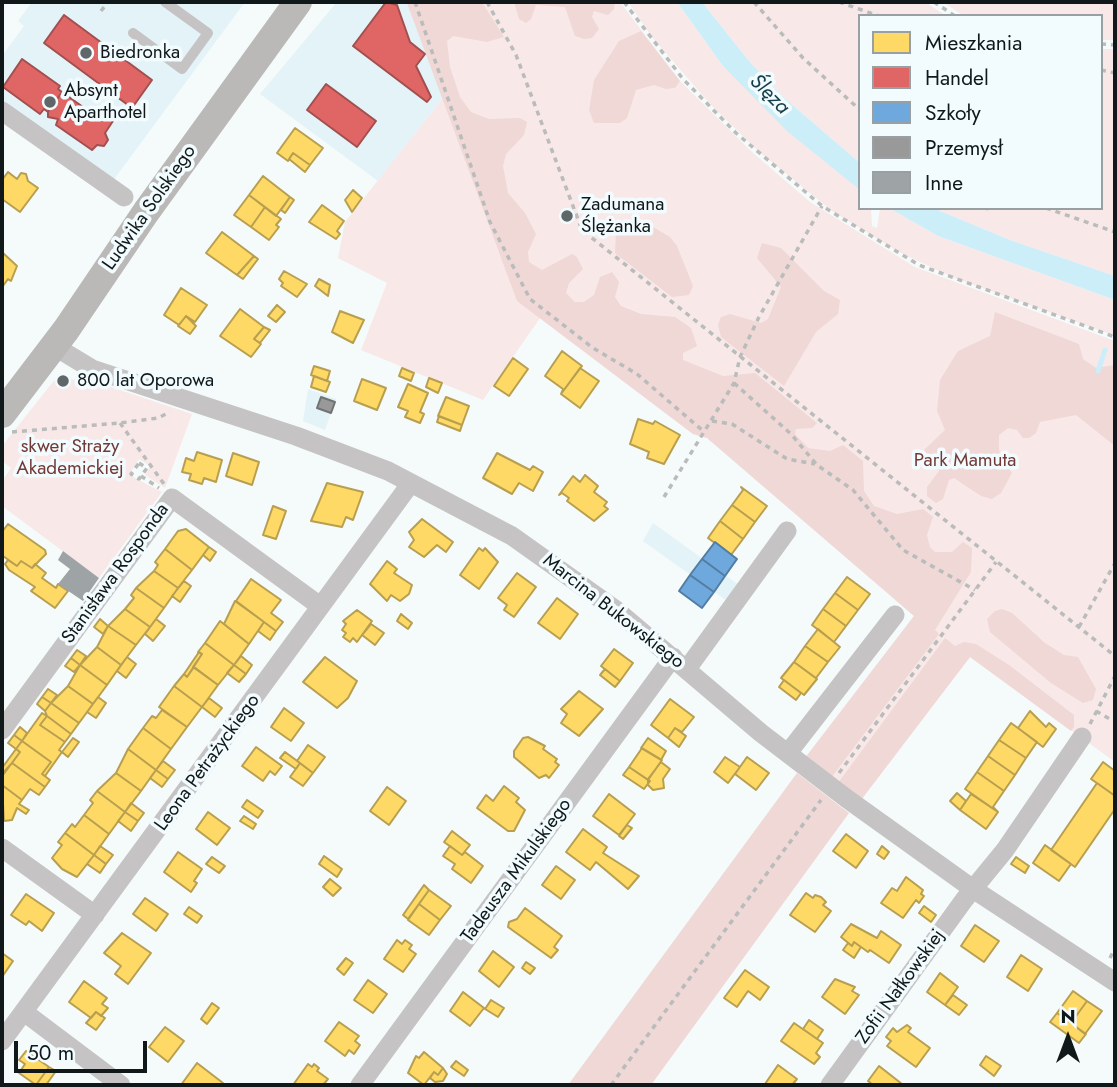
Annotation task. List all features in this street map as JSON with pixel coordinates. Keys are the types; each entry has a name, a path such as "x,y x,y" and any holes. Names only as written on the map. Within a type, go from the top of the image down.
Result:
{"main road":[{"name":"Ludwika Solskiego","path":"5,422 54,346 135,205 298,2"}],"street":[{"path":"2,111 135,205"},
{"name":"Marcina Bukowskiego","path":"54,346 92,369 296,436 388,471 512,536 616,610 788,753 973,889 1115,982"},
{"name":"Leona Petrażyckiego","path":"4,1032 24,1013 411,483"},
{"name":"Stanisława Rosponda","path":"2,730 167,494 320,606"},
{"name":"Tadeusza Mikulskiego","path":"360,1085 680,663 787,531"},
{"path":"788,753 895,615"},
{"name":"Zofii Nałkowskiej","path":"830,1085 1007,846 1082,737"},
{"path":"2,848 95,915"},
{"path":"24,1013 121,1085"}],"lane":[{"path":"133,33 182,69 208,33 165,2"}],"path":[{"path":"101,11 108,2"},
{"path":"415,2 490,222 530,299 593,348 636,374 702,430"},
{"path":"487,2 516,55 582,230 1115,656"},
{"path":"624,2 683,79 736,132 822,206 919,265 1115,337"},
{"path":"754,2 803,58 858,108"},
{"path":"839,2 873,14"},
{"path":"934,2 952,14"},
{"path":"664,497 702,430 712,421 733,383 740,357 822,206"},
{"path":"1052,210 1115,232"},
{"path":"733,383 791,434 817,465 853,490 903,550 975,590"},
{"path":"5,422 15,434 158,418 176,407"},
{"path":"712,421 732,425 787,459 817,465"},
{"path":"120,423 167,494"},
{"path":"139,463 146,468 141,476 139,479 131,474 139,463"},
{"path":"141,476 167,494"},
{"path":"834,780 996,562"},
{"path":"1079,627 1115,563"},
{"path":"1082,737 1115,676"},
{"path":"1096,711 1113,720"},
{"path":"611,1085 825,794"}],"shaded area":[{"path":"32,2 245,2 112,182 2,103 2,56 24,26 18,21"},
{"path":"337,2 407,2 443,98 378,181 260,94"},
{"path":"308,389 336,399 325,430 303,421"},
{"path":"653,523 739,585 727,601 643,541"}],"green space":[{"name":"Park Mamuta","path":"407,2 620,2 680,81 752,152 810,202 915,267 1115,341 1115,762 970,657 861,800 805,758 914,616 707,438 693,434 540,318 483,400 361,350 387,283 338,258 345,222 443,98"},
{"path":"482,2 504,37 487,42 453,36 447,41 450,67 460,97 471,112 489,119 520,118 527,122 524,135 506,154 503,166 508,193 525,213 536,234 528,252 529,262 542,270 572,254 577,257 583,269 569,283 566,293 575,302 584,302 594,295 600,277 612,272 619,282 615,297 621,306 641,314 675,317 691,328 697,346 683,353 683,360 723,376 755,373 817,423 812,428 796,429 795,434 808,448 830,451 843,445 863,461 864,491 874,506 897,514 923,509 933,517 927,535 930,547 935,552 952,552 963,542 972,548 971,572 935,630 939,634 831,778 805,758 914,616 707,438 693,434 517,301 407,3"},
{"path":"514,2 615,2 614,9 608,15 594,11 592,17 599,29 592,38 584,39 575,36 565,7 536,5 531,19 526,23 519,19"},
{"path":"628,2 677,2 723,66 858,188 858,210 871,210 872,226 877,228 880,210 892,210 938,236 1115,300 1115,336 952,277 897,251 832,211 757,150 710,104 652,37"},
{"path":"702,2 925,2 943,14 858,14 858,161 782,96 749,61"},
{"path":"943,2 1115,2 1115,40 1103,40 1103,14 961,14"},
{"path":"641,31 680,81 675,88 666,89 654,85 636,90 627,118 620,123 594,123 589,110 594,80 619,41"},
{"path":"1103,49 1115,49 1115,276 1010,240 938,210 1103,210"},
{"path":"627,226 653,227 670,237 677,246 693,286 689,295 672,297 615,253 616,233"},
{"path":"762,243 781,248 824,291 840,300 838,314 816,332 784,386 721,337 718,325 721,317 730,314 761,323 768,319 781,287 757,258"},
{"path":"995,312 1079,344 1083,359 1096,368 1115,365 1115,446 1076,415 1040,422 1036,433 1029,438 1023,438 1017,430 1008,428 999,435 999,449 1001,459 1012,473 1001,493 992,499 981,496 954,478 949,480 943,499 936,503 927,496 927,487 939,471 938,466 924,450 945,430 937,411 940,380 958,351 990,336"},
{"name":"skwer Straży Akademickiej","path":"56,378 93,381 192,414 165,488 145,475 150,466 139,459 129,475 162,492 99,578 2,506 2,481 11,468 2,461 2,446"},
{"path":"1002,609 1012,613 1045,643 1064,655 1078,657 1096,689 1093,700 1083,703 1051,683 990,632 987,619 995,611"},
{"path":"945,638 955,646 964,642 976,644 1009,665 1074,715 1074,727 1071,731 970,657 861,800 838,783"},
{"path":"797,773 849,813 651,1085 568,1085"}],"water":[{"name":"Ślęza","path":"677,2 702,2 749,61 782,96 858,161 858,188 787,131 723,66"},
{"path":"892,210 938,210 1010,240 1115,276 1115,300 938,236"}],"building: Mieszkania":[{"path":"295,128 323,148 310,165 293,153 288,161 277,153"},
{"path":"293,153 310,165 305,172 289,159"},
{"path":"8,172 17,179 21,173 26,174 28,181 38,188 20,212 2,199 2,180"},
{"path":"263,176 290,197 276,216 249,195"},
{"path":"353,190 362,198 352,212 345,200"},
{"path":"249,195 265,207 251,227 234,215"},
{"path":"290,197 294,200 285,213 281,210"},
{"path":"322,205 344,221 337,231 340,234 336,239 309,222"},
{"path":"265,207 281,219 276,225 279,227 269,240 251,227"},
{"path":"222,232 254,256 237,275 206,253"},
{"path":"3,253 17,266 11,281 8,279 3,286"},
{"path":"254,256 258,259 243,279 237,275"},
{"path":"284,271 307,284 297,297 281,286 283,283 279,279"},
{"path":"319,279 330,285 328,296 315,286"},
{"path":"181,288 207,305 195,322 186,316 179,325 164,315"},
{"path":"277,305 285,312 276,322 268,316"},
{"path":"240,309 264,327 254,339 261,344 251,357 220,336"},
{"path":"340,311 364,320 353,343 332,332"},
{"path":"186,316 196,326 190,334 178,326"},
{"path":"264,327 270,330 260,343 254,339"},
{"path":"562,351 582,366 561,394 563,389 545,376"},
{"path":"513,358 528,369 509,396 494,386"},
{"path":"314,366 330,371 327,381 311,375"},
{"path":"402,368 414,373 411,381 399,376"},
{"path":"580,368 599,381 580,408 561,394"},
{"path":"314,376 330,382 326,392 311,387"},
{"path":"429,378 442,383 438,393 426,387"},
{"path":"362,379 386,388 377,410 354,401"},
{"path":"408,384 428,393 420,412 424,414 420,423 405,417 408,411 398,407"},
{"path":"446,397 469,406 462,425 438,416"},
{"path":"439,416 462,425 460,431 437,422"},
{"path":"638,419 653,424 655,421 680,435 664,464 647,458 649,452 630,444"},
{"path":"197,452 222,460 216,482 204,478 202,484 189,480 191,474 182,472 186,458 194,461"},
{"path":"233,453 259,462 252,485 226,476"},
{"path":"497,453 530,470 533,466 543,472 533,491 519,483 512,494 483,478"},
{"path":"585,475 598,486 594,492 607,502 604,506 608,509 594,521 567,501 569,498 562,493 559,495 573,476 580,482"},
{"path":"327,483 363,492 353,520 346,517 342,527 311,521"},
{"path":"741,487 767,506 755,522 732,505 743,490"},
{"path":"732,505 755,522 743,539 720,521"},
{"path":"273,506 286,511 276,539 263,535"},
{"path":"422,519 453,542 446,552 437,545 424,557 409,547 414,540 409,532"},
{"path":"720,521 743,539 731,555 708,538"},
{"path":"8,524 45,550 46,554 32,568 21,561 17,566 3,556 2,558 2,532"},
{"path":"186,529 209,547 192,570 165,549 178,531"},
{"path":"209,547 216,552 210,561 203,555"},
{"path":"479,548 483,551 485,548 498,562 479,589 460,575"},
{"path":"165,549 192,570 178,588 154,571 158,565 155,562"},
{"path":"8,560 17,566 21,561 32,568 35,564 46,573 42,578 56,588 58,584 68,591 55,608 31,591 35,587 9,570 5,564"},
{"path":"387,561 397,569 394,573 412,585 409,594 400,601 391,595 387,601 370,584"},
{"path":"154,571 178,588 164,608 136,588"},
{"path":"517,573 536,587 514,617 504,610 507,605 498,598"},
{"path":"847,577 870,594 858,610 835,593"},
{"path":"251,579 281,600 271,613 283,622 276,631 236,601"},
{"path":"184,581 191,586 180,602 172,596"},
{"path":"136,588 164,608 150,627 125,609 134,598 131,595"},
{"path":"835,593 858,610 846,626 823,609"},
{"path":"557,598 578,614 560,639 538,623"},
{"path":"235,601 264,622 249,644 224,624"},
{"path":"125,609 150,627 136,645 108,626"},
{"path":"823,609 846,626 834,642 812,625"},
{"path":"357,610 372,621 357,642 353,638 350,642 343,637 346,633 342,630 346,624 343,621"},
{"path":"401,614 412,623 408,629 397,621"},
{"path":"100,619 108,626 103,634 94,627"},
{"path":"156,619 165,626 153,641 145,634"},
{"path":"220,621 249,644 234,665 205,643"},
{"path":"264,622 276,631 270,640 258,631"},
{"path":"371,624 384,633 375,645 362,635"},
{"path":"108,626 136,645 121,665 97,647"},
{"path":"818,629 840,647 828,662 805,646"},
{"path":"205,643 234,665 218,685 193,667 202,654 198,652"},
{"path":"805,646 828,662 816,678 794,662"},
{"path":"97,647 121,665 107,685 80,665"},
{"path":"614,649 633,663 620,681 601,666"},
{"path":"77,650 86,656 80,665 71,658"},
{"path":"199,652 202,654 187,677 184,674"},
{"path":"241,656 252,665 246,674 234,665"},
{"path":"127,657 136,664 126,678 117,671"},
{"path":"325,657 357,681 348,698 337,708 303,682"},
{"path":"71,658 80,665 74,672 65,666"},
{"path":"794,662 817,679 804,695 781,678"},
{"path":"80,665 107,685 93,704 68,686"},
{"path":"234,665 246,674 239,682 227,673"},
{"path":"194,667 218,685 202,707 174,686 184,674 187,677"},
{"path":"605,669 620,681 615,687 600,675"},
{"path":"784,680 801,693 796,700 779,687"},
{"path":"68,686 93,704 79,723 51,703"},
{"path":"174,686 202,707 187,727 159,707"},
{"path":"48,689 57,695 51,703 42,697"},
{"path":"579,691 603,709 579,736 561,723 567,714 561,709"},
{"path":"42,697 51,703 45,711 37,704"},
{"path":"98,697 106,703 96,718 87,712"},
{"path":"209,698 222,708 215,717 202,707"},
{"path":"670,699 694,717 682,732 675,728 668,738 651,725"},
{"path":"51,703 79,723 71,734 47,716 45,711"},
{"path":"284,708 304,723 291,741 271,727"},
{"path":"162,710 187,727 171,749 143,728 152,716 156,718"},
{"path":"1030,711 1046,727 1049,723 1056,729 1043,747 1018,728"},
{"path":"42,713 47,716 40,725 65,742 59,750 62,752 45,776 42,774 51,762 22,741"},
{"path":"47,716 71,734 65,742 40,725"},
{"path":"1011,723 1037,742 1026,758 999,740"},
{"path":"20,727 27,733 22,741 14,735"},
{"path":"143,728 171,749 156,770 128,749"},
{"path":"675,728 686,736 679,747 668,738"},
{"path":"14,735 22,741 16,749 8,743"},
{"path":"528,737 545,746 543,749 557,759 555,762 559,765 549,778 546,775 539,778 514,757 514,751 523,738"},
{"path":"73,738 79,742 68,757 62,752"},
{"path":"648,738 666,751 661,760 641,748"},
{"path":"999,740 1026,758 1015,775 988,756"},
{"path":"22,741 51,762 42,774 50,780 45,787 12,763 20,752 16,749"},
{"path":"308,745 325,757 313,773 297,761"},
{"path":"256,747 282,766 275,775 270,771 263,781 242,766"},
{"path":"642,748 662,760 648,780 629,767"},
{"path":"16,749 20,752 3,775 2,768"},
{"path":"128,749 156,770 141,791 116,773"},
{"path":"285,752 300,763 296,769 280,758"},
{"path":"988,756 1015,775 1004,791 977,772"},
{"path":"725,757 740,767 728,783 714,772"},
{"path":"747,757 769,773 756,790 735,774"},
{"path":"163,761 175,770 168,779 156,770"},
{"path":"661,762 670,769 663,779 664,788 653,790 648,785 648,779"},
{"path":"1103,762 1115,771 1114,795 1091,779"},
{"path":"12,763 45,787 39,795 30,789 22,800 2,785 2,774"},
{"path":"300,763 313,773 303,786 290,777"},
{"path":"629,767 650,781 644,789 623,775"},
{"path":"156,770 168,779 162,787 150,778"},
{"path":"977,772 1004,791 993,807 998,812 965,789"},
{"path":"116,773 141,791 125,812 97,791"},
{"path":"1097,783 1115,796 1115,809 1075,867 1051,850"},
{"path":"2,785 22,800 19,804 29,810 26,814 17,808 12,820 4,821"},
{"path":"504,786 519,798 516,802 525,810 514,831 508,831 477,808 486,795 493,801"},
{"path":"387,787 406,801 389,825 370,811"},
{"path":"97,791 125,812 109,834 84,815 93,803 90,800"},
{"path":"957,793 966,801 960,810 950,801"},
{"path":"609,794 635,814 619,835 593,816"},
{"path":"971,794 998,812 986,829 960,810"},
{"path":"247,800 263,811 258,818 242,807"},
{"path":"131,803 144,813 138,821 125,812"},
{"path":"125,812 138,821 131,831 118,821"},
{"path":"208,812 230,828 217,845 196,829"},
{"path":"84,815 109,834 94,855 65,833 72,824 75,827"},
{"path":"244,816 256,824 253,829 240,821"},
{"path":"627,825 632,828 623,839 619,836"},
{"path":"583,829 607,847 603,853 639,876 628,889 596,862 590,870 566,852"},
{"path":"452,831 470,845 462,855 444,842"},
{"path":"65,833 94,855 77,877 62,869 52,858 62,845 58,842"},
{"path":"846,834 868,851 856,868 833,851"},
{"path":"1045,845 1071,864 1059,881 1033,863"},
{"path":"100,846 113,855 106,864 94,855"},
{"path":"450,846 462,855 465,852 483,866 471,883 452,869 455,864 443,856"},
{"path":"882,846 889,852 884,859 877,854"},
{"path":"178,852 202,869 191,892 164,872"},
{"path":"94,855 106,864 100,873 87,864"},
{"path":"324,856 342,869 337,877 319,864"},
{"path":"212,857 225,866 219,873 206,864"},
{"path":"1016,857 1029,866 1025,873 1011,864"},
{"path":"556,866 575,880 561,899 542,885"},
{"path":"906,877 923,890 921,894 924,896 919,903 916,900 903,918 881,903 892,888 897,891"},
{"path":"330,879 341,888 333,896 323,887"},
{"path":"424,885 429,890 408,919 403,915"},
{"path":"429,890 451,906 440,920 419,904"},
{"path":"806,893 813,898 815,895 821,897 826,902 823,905 831,911 815,932 790,915"},
{"path":"26,894 54,913 42,931 29,921 26,925 11,915"},
{"path":"145,898 168,914 156,931 133,914"},
{"path":"419,904 440,920 429,935 408,920"},
{"path":"924,906 936,915 931,922 919,913"},
{"path":"189,907 202,916 197,923 184,914"},
{"path":"525,908 562,936 554,947 558,950 551,958 508,927 509,922 517,919"},
{"path":"851,924 877,938 881,931 901,945 889,963 854,942 852,946 841,937"},
{"path":"975,925 999,941 984,962 961,946"},
{"path":"122,933 151,953 128,984 115,974 121,966 104,953"},
{"path":"397,940 402,944 405,940 412,945 409,949 416,954 403,972 384,959"},
{"path":"854,942 861,947 854,958 843,950 848,943 852,946"},
{"path":"493,951 514,967 499,987 479,971"},
{"path":"2,953 13,961 2,977"},
{"path":"1021,955 1042,969 1028,991 1007,977"},
{"path":"346,958 353,963 344,975 337,969"},
{"path":"526,962 535,968 530,974 522,968"},
{"path":"745,970 769,987 760,1000 748,991 737,1007 724,998"},
{"path":"940,973 958,987 945,1005 927,992"},
{"path":"835,979 855,987 852,991 859,995 845,1014 822,997"},
{"path":"368,980 387,994 373,1013 354,1000"},
{"path":"84,981 107,998 102,1004 108,1008 101,1016 96,1012 91,1018 69,1002"},
{"path":"1073,991 1087,1001 1071,1023 1057,1013"},
{"path":"463,992 484,1008 470,1026 450,1011"},
{"path":"953,995 967,1005 959,1015 945,1005"},
{"path":"491,1000 504,1008 498,1017 485,1009"},
{"path":"1087,1001 1102,1011 1085,1034 1071,1023"},
{"path":"212,1003 219,1008 207,1024 201,1019"},
{"path":"96,1012 105,1018 96,1030 86,1023"},
{"path":"1057,1013 1086,1034 1079,1043 1050,1022"},
{"path":"809,1020 823,1030 817,1039 803,1029"},
{"path":"339,1022 359,1036 355,1041 360,1045 354,1054 349,1050 345,1056 325,1041"},
{"path":"794,1023 823,1043 816,1053 820,1057 814,1064 781,1041"},
{"path":"907,1025 911,1028 908,1032 930,1048 916,1067 887,1046 891,1041 886,1037 893,1028 897,1032"},
{"path":"165,1027 184,1041 168,1062 149,1047"},
{"path":"26,1051 49,1067 36,1085 19,1073 25,1064 19,1060"},
{"path":"424,1052 443,1068 438,1075 434,1072 424,1085 408,1073 416,1056 419,1058"},
{"path":"986,1056 1001,1066 994,1076 980,1065"},
{"path":"456,1061 468,1070 464,1076 451,1067"},
{"path":"197,1063 223,1083 181,1085"},
{"path":"308,1064 312,1067 314,1064 319,1068 317,1071 328,1079 323,1085 293,1085"},
{"path":"778,1065 797,1079 792,1085 765,1084"},
{"path":"879,1066 902,1084 873,1085 868,1081"},
{"path":"49,1067 56,1071 46,1085 36,1085"},
{"path":"443,1068 447,1074 443,1081 435,1082 430,1078 434,1072 438,1075"}],"building: Handel":[{"path":"386,2 397,5 410,42 425,54 416,66 431,97 427,102 353,46"},
{"name":"Biedronka","path":"64,15 152,80 132,108 44,43"},
{"path":"22,59 60,86 58,89 62,92 48,112 44,109 40,114 3,87"},
{"path":"326,84 376,121 357,147 307,110"},
{"path":"62,92 90,112 94,107 113,121 105,133 108,140 104,146 97,145 92,150 56,125 58,119 48,117 48,112"}],"building: Szkoły":[{"path":"715,542 737,559 725,576 702,559"},
{"path":"702,559 725,576 714,592 690,575"},
{"path":"690,575 714,592 702,608 679,591"}],"building: Przemysł":[{"path":"321,397 335,402 331,413 317,408"}],"building: Inne":[{"path":"63,551 99,578 83,601 58,584 70,569 58,560"}],"waterway":[{"path":"1098,371 1105,350"}],"place":[{"name":"Biedronka","path":"86,53"},
{"name":"Absynt Aparthotel","path":"50,102"},
{"name":"Zadumana Ślężanka","path":"567,216"},
{"name":"800 lat Oporowa","path":"63,381"}]}
